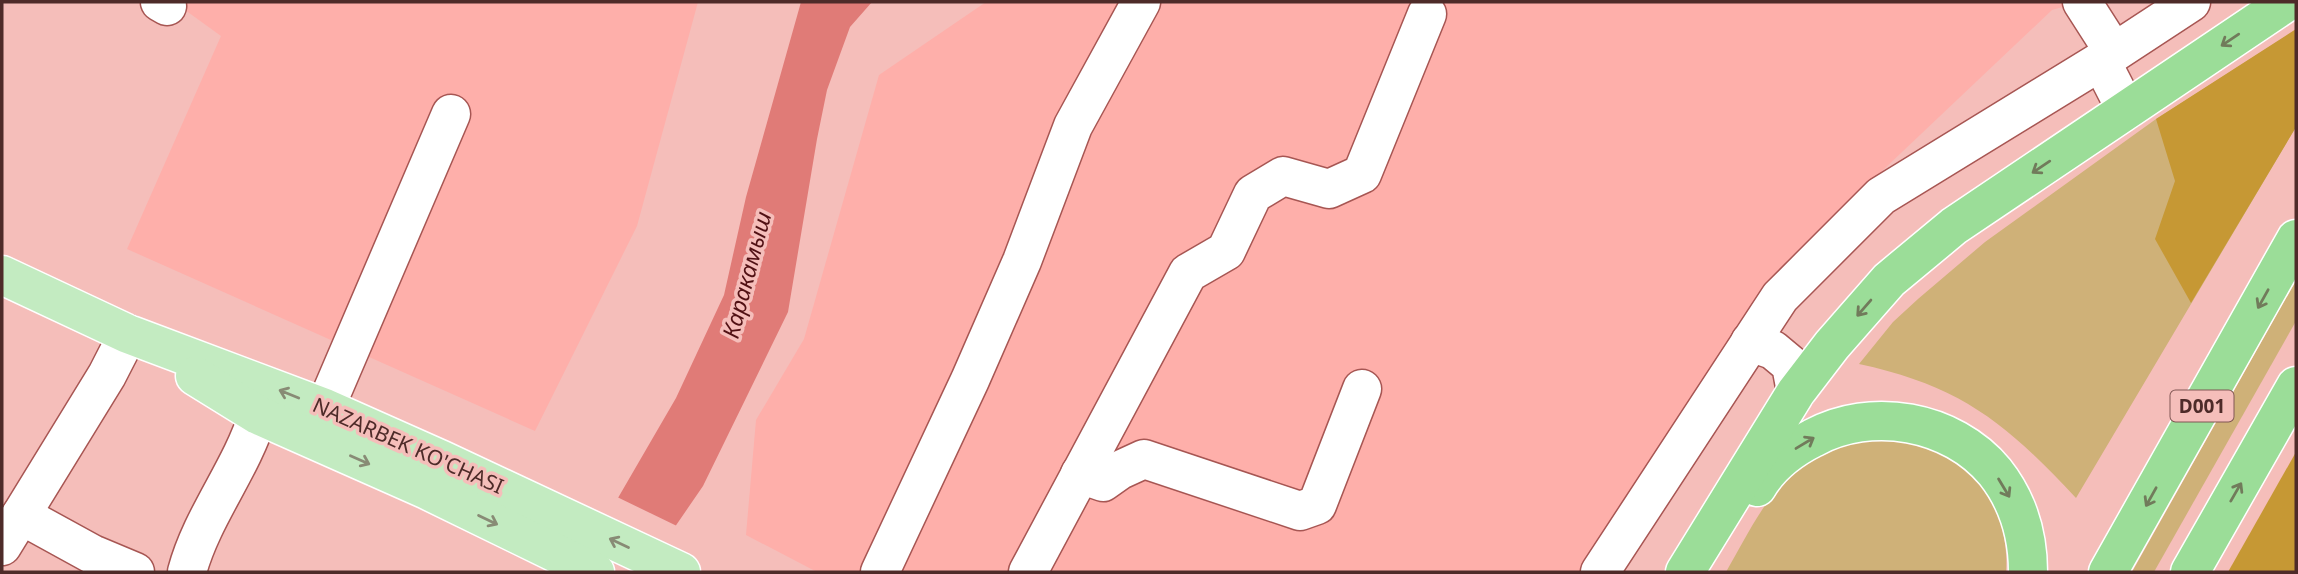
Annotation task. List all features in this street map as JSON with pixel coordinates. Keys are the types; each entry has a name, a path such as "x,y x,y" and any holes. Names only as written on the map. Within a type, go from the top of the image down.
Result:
{"highway":[{"path":"1685,572 1796,392 1832,345 1889,280 1954,226 2287,2"},
{"name":"D001","path":"2108,572 2296,239"},
{"path":"2190,572 2296,386"},
{"path":"1705,572 1763,477 1783,457 1824,432 1874,421 1899,422 1927,428 1954,438 1976,454 1994,472 2020,519 2028,546 2028,572"}],"main road":[{"name":"NAZARBEK KO'CHASI","path":"2,275 128,334 325,408 595,572"},
{"name":"NAZARBEK KO'CHASI","path":"128,334 258,415 434,475 681,572"}],"street":[{"path":"880,572 1001,309 1073,126 1141,2"},
{"path":"2082,2 2108,57 2126,110"},
{"path":"1600,572 1780,297 1881,196 2108,57 2191,2"},
{"path":"1028,572 1188,274 1226,251 1253,194 1283,176 1329,189 1362,174 1427,14"},
{"path":"325,408 451,114"},
{"path":"128,334 107,375 11,530 92,554 135,572"},
{"path":"1750,342 1773,350 1791,365 1796,392"},
{"path":"1080,474 1103,482 1144,459 1300,512 1317,505 1362,389"},
{"path":"187,572 195,544 251,436 258,415"}],"shaded area":[{"path":"174,2 698,2 637,226 535,431 127,249 221,36"},
{"path":"986,2 2081,2 2052,10 1806,243 1714,370 1587,572 817,572 746,535 756,420 804,339 879,75"},
{"path":"2296,29 2296,127 2191,303 2155,239 2175,181 2156,119"},
{"path":"2296,30 2296,127 2076,498 2027,449 1980,411 1926,384 1859,364 1893,322 1985,242 2156,119"},
{"path":"2296,280 2296,321 2154,572 2132,572"},
{"path":"1872,436 1921,440 1941,449 1974,475 1996,510 2006,550 2006,572 1726,572 1766,503 1792,473 1825,451"},
{"path":"2296,452 2296,572 2228,572"}],"water":[{"name":"Каракамыш","path":"801,2 872,2 850,27 827,90 788,312 703,486 644,572 575,572 676,398 724,295 746,197"}],"pier":[{"path":"615,496 679,527 649,572 571,572"}]}
